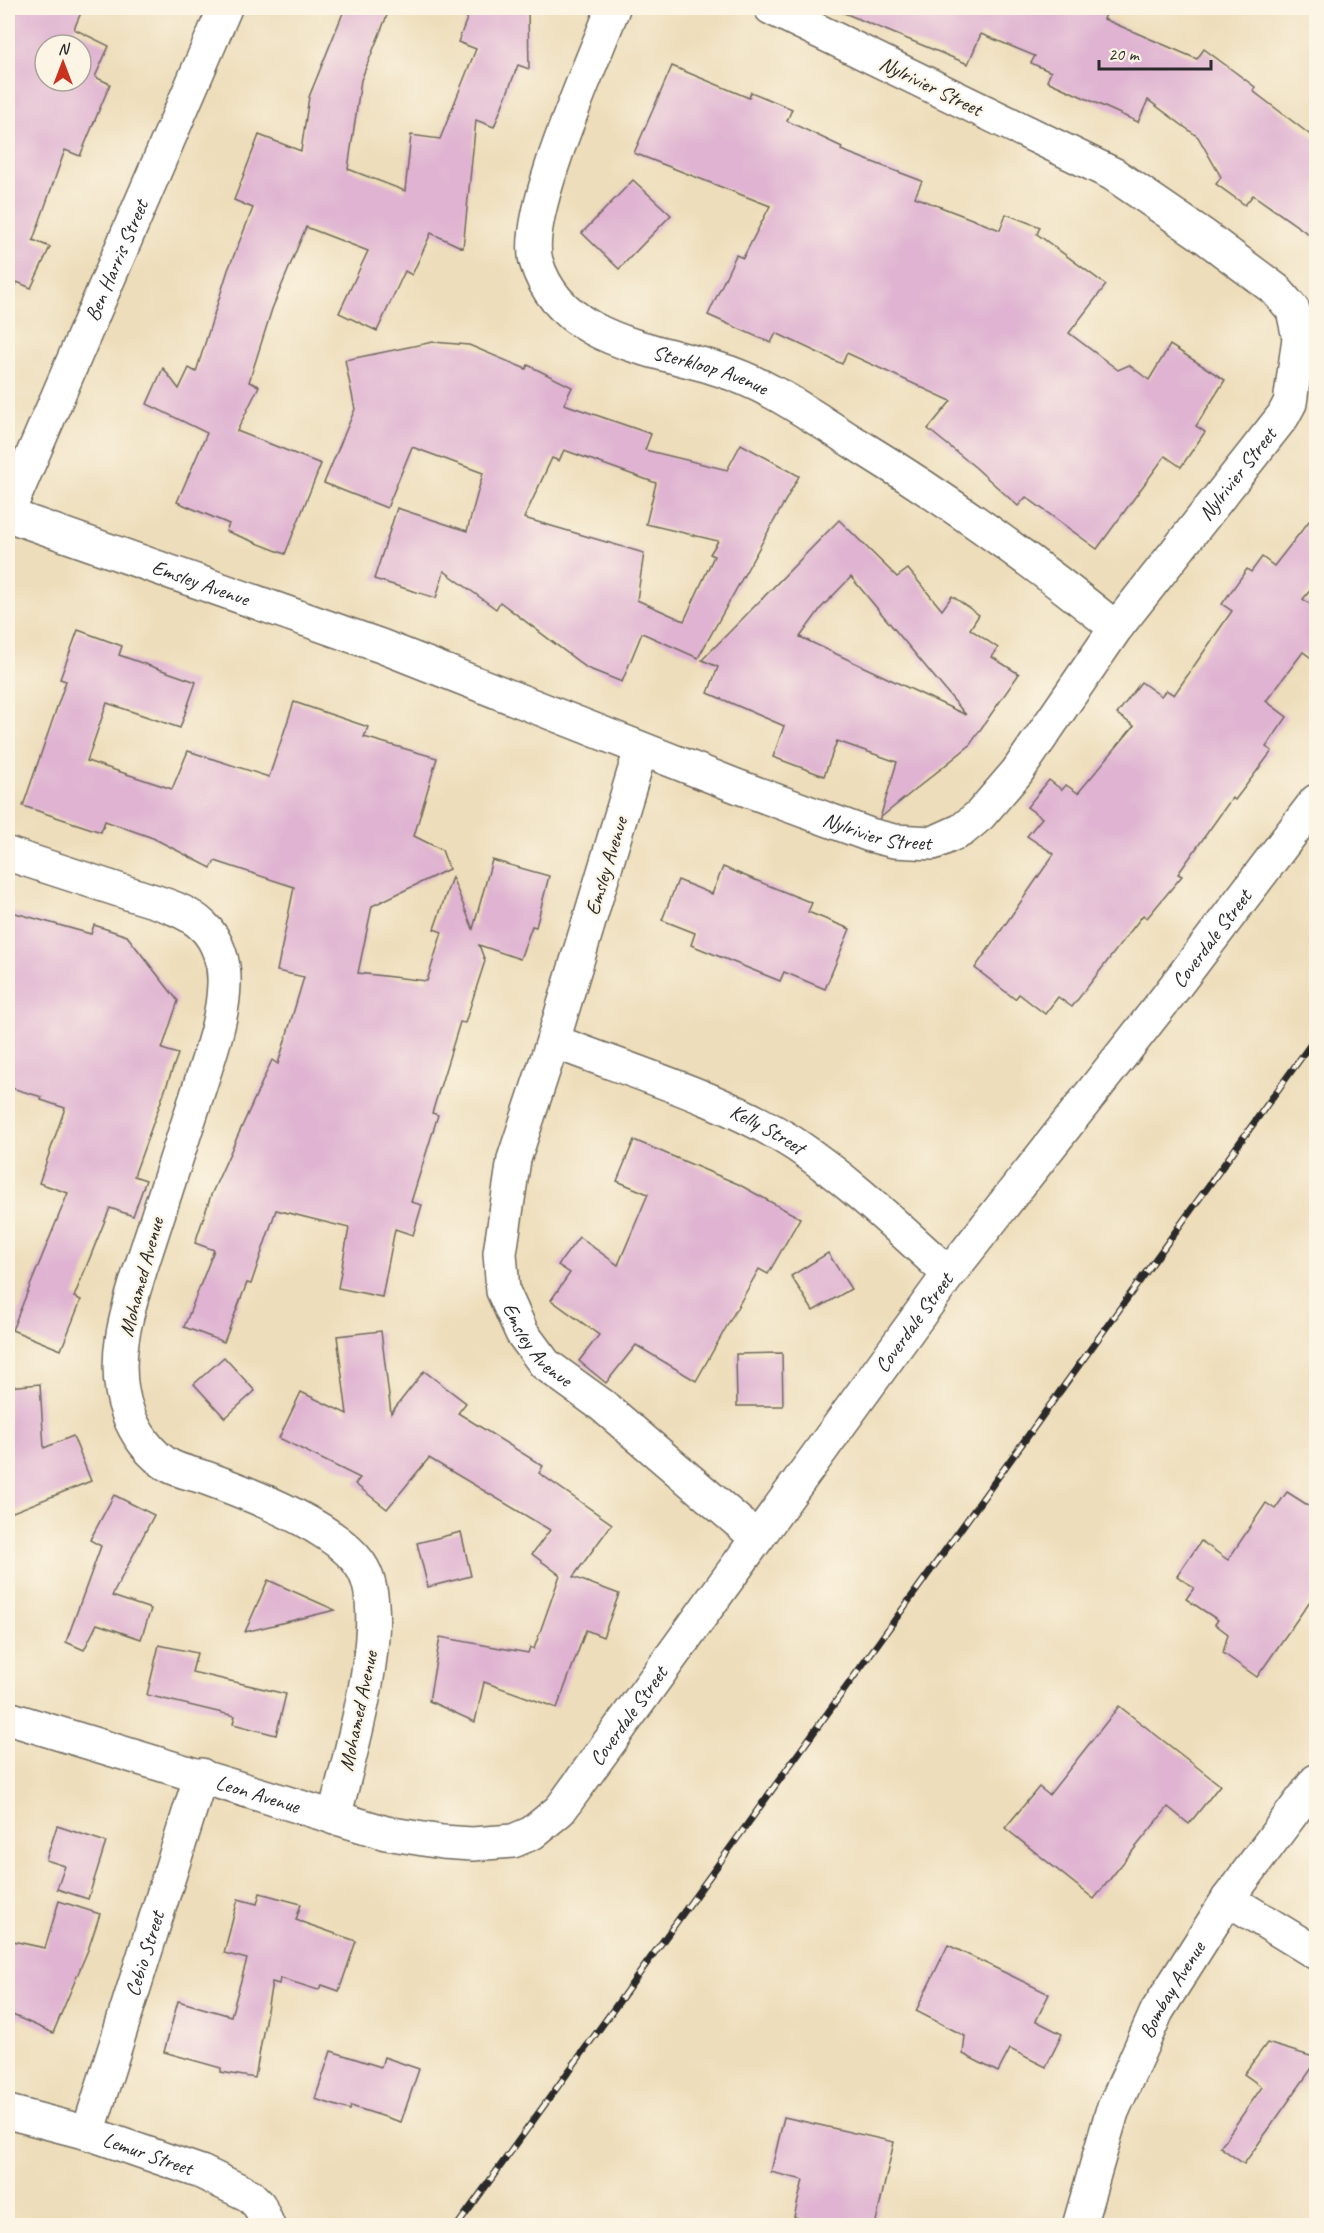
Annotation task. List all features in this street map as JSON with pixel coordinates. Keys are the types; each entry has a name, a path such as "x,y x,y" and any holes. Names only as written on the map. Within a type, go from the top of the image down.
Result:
{"street":[{"name":"Ben Harris Street","path":"8,513 225,8"},
{"name":"Sterkloop Avenue","path":"614,8 539,204 535,258 545,285 558,301 588,328 653,353 718,369 769,388 809,411 857,444 901,470 1045,571 1116,628"},
{"name":"Nylrivier Street","path":"641,749 870,835 894,841 933,843 962,830 980,814 1010,780 1116,628 1283,416 1290,403 1298,347 1293,310 1267,283 1204,236 1113,174 771,8"},
{"name":"Emsley Avenue","path":"8,513 381,646 641,749 554,1041 514,1158 500,1253 503,1292 522,1333 545,1365 603,1406 756,1537"},
{"name":"Coverdale Street","path":"513,1841 532,1833 560,1810 949,1274 1164,1001 1317,801"},
{"name":"Mohamed Avenue","path":"8,854 173,908 203,925 215,943 223,963 224,986 216,1034 127,1312 120,1370 122,1389 128,1413 144,1443 171,1467 208,1479 295,1515 346,1548 364,1570 372,1602 373,1639 368,1678 334,1818"},
{"name":"Kelly Street","path":"554,1041 743,1115 796,1145 863,1197 949,1274"},
{"name":"Leon Avenue","path":"8,1718 386,1833 472,1845 513,1841"},
{"name":"Cebio Street","path":"88,2133 201,1775"},
{"name":"Bombay Avenue","path":"1079,2226 1112,2112 1157,2011 1228,1899 1317,1781"},
{"path":"1228,1899 1317,1953"},
{"name":"Lemur Street","path":"8,2112 88,2133 201,2172 249,2195 259,2205 268,2226"}],"building":[{"path":"14,8 83,8 74,29 82,33 33,33 33,93 93,93 93,38 109,46 95,77 110,84 80,156 65,150 33,240 50,247 31,288 17,282 11,298 8,297 8,22"},
{"path":"345,8 390,8 361,80 348,169 405,191 411,135 440,139 476,49 458,42 471,8 528,8 529,69 518,65 494,127 476,120 463,248 431,233 412,275 405,271 377,331 339,313 368,251 306,227 272,309 249,382 259,386 237,431 321,464 285,554 226,531 229,524 177,502 207,433 147,404 163,368 179,389 189,368 196,372 228,270 253,208 234,200 259,135 301,151 309,97"},
{"path":"832,8 1109,8 1104,19 1197,59 1204,49 1255,87 1253,91 1317,140 1317,240 1253,195 1245,205 1216,184 1221,177 1198,137 1148,100 1138,122 1047,81 1051,72 1031,63 1035,56 981,34 968,64"},
{"path":"672,66 749,98 751,92 792,109 787,121 842,147 841,150 922,181 915,197 1000,230 1006,214 1040,227 1037,234 1106,285 1069,333 1118,370 1129,365 1149,380 1170,345 1225,380 1196,426 1205,432 1181,467 1165,456 1097,549 1026,497 1018,506 928,429 951,401 847,353 842,364 776,333 771,343 708,315 736,255 743,258 770,206 634,153"},
{"path":"633,180 671,215 619,269 582,233"},
{"path":"433,342 469,345 526,369 528,365 572,387 564,404 651,434 645,450 727,470 741,444 799,476 698,658 642,633 622,682 587,668 500,602 496,609 444,571 436,598 374,579 397,508 467,531 483,473 412,447 387,508 324,483 355,409 345,360","holes":["564,450 656,483 646,524 718,541 710,554 714,556 684,621 637,600 644,553 524,518 552,458 559,461"]},
{"path":"1317,511 1317,582 1303,599 1317,609 1317,662 1303,652 1266,701 1287,717 1266,747 1272,751 1235,800 1232,798 1178,874 1182,876 1147,918 1143,915 1072,1007 1058,997 1045,1014 1019,994 1015,999 975,968 1054,854 1027,836 1042,818 1027,807 1049,780 1062,790 1066,785 1078,793 1134,726 1117,714 1141,682 1161,696 1166,690 1174,695 1232,611 1222,604 1247,569 1251,572 1262,557 1274,566"},
{"path":"839,520 897,577 908,569 942,610 952,596 979,615 970,629 998,648 992,657 1019,674 969,746 880,818 897,762 837,741 824,776 773,757 784,726 708,693 718,667 702,660","holes":["851,577 966,715 800,637 821,608"]},
{"path":"78,630 122,646 119,655 196,682 180,728 107,703 87,761 172,789 188,751 269,777 294,702 368,727 364,737 437,758 414,836 442,850 449,869 372,906 358,973 427,981 442,932 434,929 452,877 473,929 492,860 549,876 536,927 532,926 520,959 479,945 485,961 465,1023 460,1022 432,1113 438,1115 411,1202 422,1205 413,1235 395,1229 382,1297 338,1288 349,1228 276,1210 251,1284 247,1283 224,1342 184,1327 214,1250 195,1243 211,1195 272,1060 278,1064 304,977 277,971 294,887 215,861 211,868 153,838 105,821 101,832 23,806 66,681 60,679"},
{"path":"723,867 812,903 808,912 850,929 825,989 784,972 780,981 691,945 695,933 662,920 678,880 712,894"},
{"path":"8,911 91,934 94,925 127,936 178,1001 162,1049 178,1054 134,1176 146,1180 133,1216 110,1208 74,1297 81,1300 61,1350 12,1330 68,1193 39,1183 65,1108 41,1100 42,1097 8,1087"},
{"path":"634,1140 738,1184 800,1218 768,1274 759,1269 696,1381 636,1345 606,1383 579,1361 599,1335 551,1300 570,1273 558,1265 579,1237 618,1265 648,1194 617,1181"},
{"path":"828,1253 851,1289 813,1311 791,1276"},
{"path":"381,1331 391,1413 424,1371 466,1403 458,1413 543,1466 539,1473 612,1524 573,1577 619,1594 603,1637 586,1630 557,1708 484,1682 475,1722 429,1701 440,1637 528,1653 530,1647 534,1649 560,1575 532,1554 550,1530 429,1458 387,1509 355,1484 360,1478 279,1438 301,1392 347,1414 337,1336"},
{"path":"782,1353 783,1406 737,1406 736,1354"},
{"path":"224,1357 255,1391 225,1418 194,1384"},
{"path":"40,1384 44,1448 73,1436 91,1481 8,1514 8,1387"},
{"path":"1287,1492 1317,1511 1317,1591 1257,1677 1223,1653 1228,1634 1215,1624 1218,1620 1186,1599 1194,1588 1177,1576 1201,1541 1228,1560 1266,1503 1275,1509"},
{"path":"114,1495 154,1515 112,1596 151,1609 141,1639 97,1624 84,1650 66,1642 101,1546 90,1540"},
{"path":"461,1532 471,1576 428,1587 417,1543"},
{"path":"268,1580 335,1610 245,1632"},
{"path":"159,1645 197,1653 192,1672 286,1694 276,1735 233,1724 235,1716 147,1695"},
{"path":"1119,1706 1220,1785 1189,1824 1168,1807 1094,1899 1005,1828 1039,1787 1049,1795"},
{"path":"57,1826 106,1842 88,1899 57,1889 65,1866 46,1860"},
{"path":"260,1893 301,1904 296,1920 356,1941 339,1991 322,1985 318,1990 280,1978 279,1984 272,1982 255,2078 221,2072 221,2068 164,2052 178,2001 231,2016 247,1959 224,1953 238,1899 257,1904"},
{"path":"59,1901 100,1914 88,1950 53,2033 8,2013 8,1940 45,1948"},
{"path":"948,1945 1049,1994 1036,2021 1062,2034 1046,2067 1010,2049 998,2072 963,2054 965,2036 916,2011"},
{"path":"1267,2043 1317,2058 1317,2061 1244,2164 1220,2147 1262,2087 1244,2074"},
{"path":"331,2051 381,2067 384,2057 419,2069 401,2122 351,2106 350,2110 315,2099"},
{"path":"784,2117 894,2142 875,2226 832,2226 794,2217 803,2180 771,2172"}],"railway":[{"path":"457,2226 1316,1037"}]}
